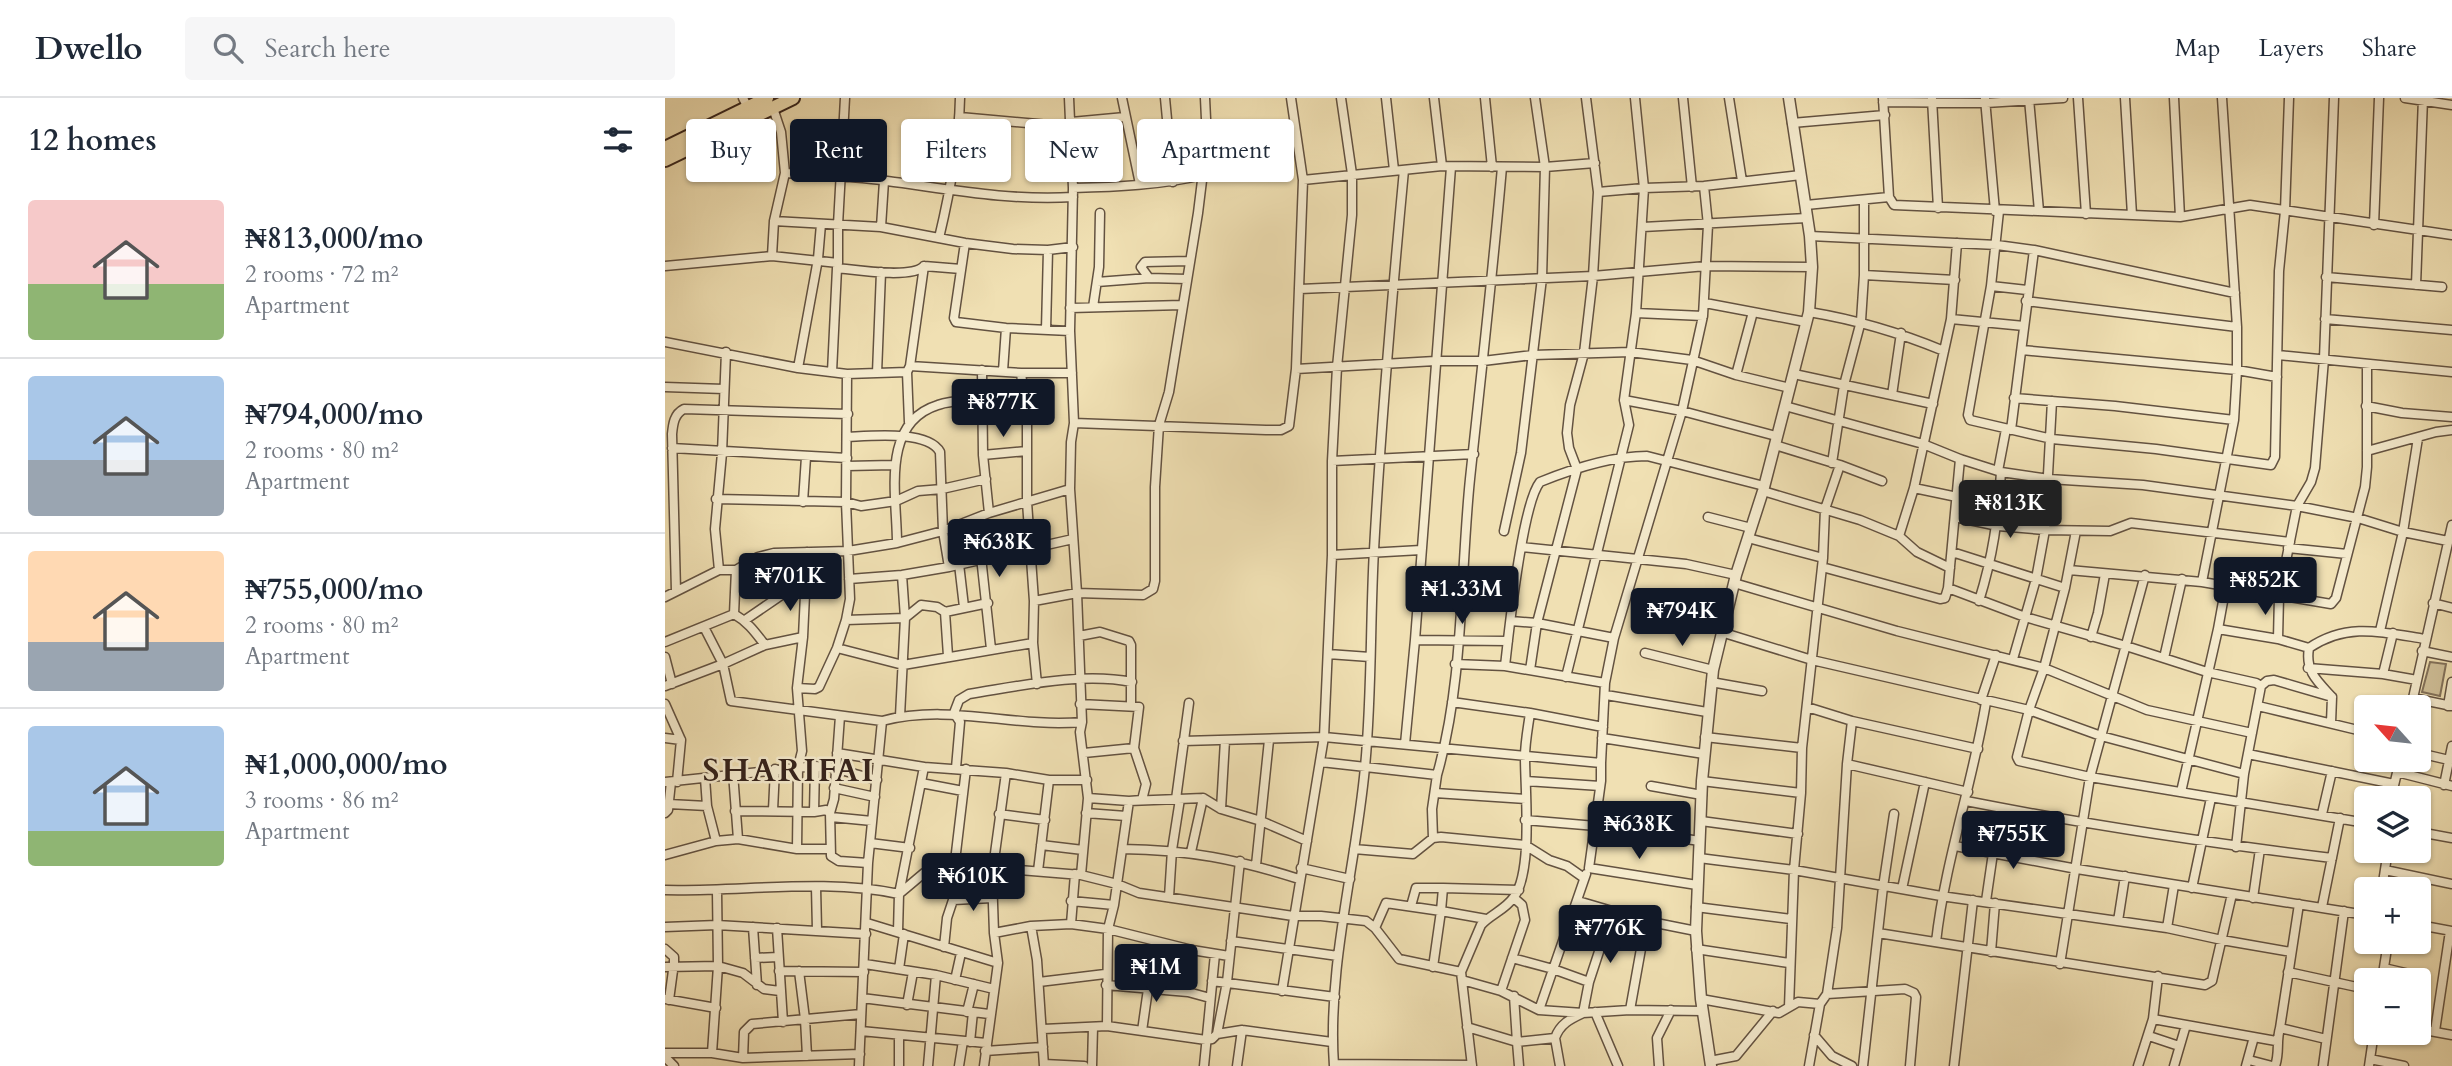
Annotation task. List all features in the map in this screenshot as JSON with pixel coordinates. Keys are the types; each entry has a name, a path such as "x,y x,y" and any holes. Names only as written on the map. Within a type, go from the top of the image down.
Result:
{"highway":[{"path":"665,148 745,103 770,103 793,98"},
{"path":"665,160 770,103"}],"street":[{"path":"844,119 845,98"},
{"path":"939,238 950,189 960,98"},
{"path":"1069,98 1071,119"},
{"path":"1122,98 1140,184"},
{"path":"1165,98 1167,119"},
{"path":"1205,98 1206,119"},
{"path":"1074,423 1280,430 1289,426 1296,369 1303,180 1291,98"},
{"path":"1282,991 1324,737 1337,366 1352,215 1352,174 1341,98"},
{"path":"1386,98 1399,170 1393,284 1374,554 1365,766 1338,956 1332,1042 1334,1065 1472,1065 1461,976 1481,925 1504,909 1516,894 1524,876 1525,754 1530,713"},
{"path":"1405,744 1442,282 1446,167 1434,98"},
{"path":"1485,98 1492,167"},
{"path":"1503,531 1521,453 1542,278 1545,167 1535,98"},
{"path":"1530,670 1537,623 1577,469 1567,433 1570,405 1584,353 1593,276 1598,192 1586,98"},
{"path":"1566,677 1629,425 1624,400 1640,272 1644,188 1635,98"},
{"path":"1683,98 1692,187"},
{"path":"1729,98 1742,181"},
{"path":"1773,1011 1736,1056 1710,1064 1696,949 1707,712 1722,628 1794,374 1807,317 1812,267 1806,205 1789,98"},
{"path":"2063,98 1883,100 1889,197 1900,207 2180,217 2250,205 2452,235"},
{"path":"2078,98 2086,214"},
{"path":"2125,98 2132,215"},
{"path":"2174,98 2180,217"},
{"path":"2202,582 2234,420 2237,370 2237,327 2222,98"},
{"path":"1986,100 1997,211 1997,245 1969,418 1972,421 2052,439 2156,449 2267,465 2273,463 2279,271 2285,211 2289,98"},
{"path":"2278,639 2279,596 2297,506 2311,482 2315,468 2324,359 2334,98"},
{"path":"2374,225 2379,98"},
{"path":"2405,98 2452,104"},
{"path":"2029,99 2039,211"},
{"path":"2416,285 2423,99"},
{"path":"1933,100 1938,208"},
{"path":"770,103 781,132 785,173 774,221 772,256"},
{"path":"1792,123 1885,115"},
{"path":"960,117 1025,121"},
{"path":"1110,119 1125,117"},
{"path":"1303,180 1446,167 1545,167 1595,163"},
{"path":"1433,838 1432,808 1452,702 1470,478 1502,167"},
{"path":"785,173 790,173"},
{"path":"1598,192 1704,186 1801,175"},
{"path":"887,181 1037,199 1073,192 1173,182"},
{"path":"832,372 842,182"},
{"path":"881,227 884,182"},
{"path":"1071,923 1071,901 1083,850 1088,798 1080,732 1082,722 1079,636 1070,489 1074,423 1070,331 1073,182"},
{"path":"1034,601 1077,593 1143,595 1153,589 1159,425 1169,392 1202,182"},
{"path":"1539,1010 1589,868 1600,786 1605,683 1614,638 1682,411 1703,316 1708,225 1704,186"},
{"path":"1806,205 1889,197"},
{"path":"1789,1007 1791,919 1802,748 1823,562 1825,509 1836,464 1845,385 1861,321 1864,200"},
{"path":"1093,307 1097,282 1100,213"},
{"path":"1643,227 1807,218"},
{"path":"774,221 881,227 1013,249 1048,250 1073,247"},
{"path":"798,368 818,259 821,224"},
{"path":"1810,236 1997,245 2034,250 2235,293"},
{"path":"965,243 954,318 956,321 1006,328 1070,331"},
{"path":"1899,536 1914,488 1951,319 1957,243"},
{"path":"1046,330 1048,250"},
{"path":"1979,601 1998,526 2000,471 2022,350 2027,290 2034,250"},
{"path":"665,266 772,256 818,259 838,266 881,272 916,272 924,266 961,269"},
{"path":"1149,278 1141,267 1145,262 1189,261"},
{"path":"897,543 893,465 909,422 909,369 924,266"},
{"path":"1300,289 1593,276 1706,266 1812,267"},
{"path":"877,373 881,272"},
{"path":"1864,275 1955,280"},
{"path":"2326,277 2442,287"},
{"path":"1097,282 1149,278 1187,279"},
{"path":"1991,286 2027,290"},
{"path":"2026,301 2237,327"},
{"path":"1705,303 1753,312 1861,321 1901,333 1944,351"},
{"path":"1070,308 1182,305"},
{"path":"1736,375 1753,312"},
{"path":"1636,313 1703,316"},
{"path":"1951,319 2024,326"},
{"path":"2325,319 2452,330"},
{"path":"1003,371 1006,328"},
{"path":"1892,395 1901,333"},
{"path":"665,342 798,368 847,374 909,369 1072,373"},
{"path":"2022,350 2237,370 2277,377"},
{"path":"719,570 715,529 722,453 726,352"},
{"path":"1296,369 1630,352 1692,360 1736,375 1790,388"},
{"path":"2278,355 2452,372"},
{"path":"2069,570 2105,575 2182,579 2332,604 2336,598 2365,487 2367,364"},
{"path":"982,370 983,456 989,513"},
{"path":"1021,373 1027,420 1027,502 1037,684"},
{"path":"797,688 818,687 837,648 850,599 846,502 847,374"},
{"path":"1794,374 1933,404"},
{"path":"665,387 724,390"},
{"path":"2014,398 2234,420"},
{"path":"909,422 920,412 940,404 981,400"},
{"path":"1624,400 1682,411 1776,440 1882,481"},
{"path":"2013,659 2036,579 2045,530 2052,401"},
{"path":"1785,406 1923,444 2000,471 2049,478 2143,485 2297,506 2448,541"},
{"path":"2366,406 2452,417"},
{"path":"676,591 669,516 668,479 672,448 668,433 676,416 684,409 848,414"},
{"path":"2367,451 2452,430"},
{"path":"848,437 904,436 937,447 940,452 943,531 949,567"},
{"path":"2380,631 2403,532 2418,438"},
{"path":"672,448 893,465"},
{"path":"983,456 1027,451"},
{"path":"1332,461 1474,454"},
{"path":"1504,666 1522,547 1536,487 1540,482 1577,469 1621,459 1647,456 1668,460 1763,488 1899,536 1917,552 1950,568"},
{"path":"803,502 806,457"},
{"path":"1708,517 1823,562 1940,598 1947,596 1960,459"},
{"path":"716,499 846,502 861,506 896,501 918,491 986,479"},
{"path":"1914,488 1957,497"},
{"path":"665,597 719,570 736,570 758,557 774,553 848,551 897,543 943,531 977,520 989,513 1070,489"},
{"path":"1955,517 1998,526 2045,530 2115,531 2131,523 2212,532 2347,554"},
{"path":"977,520 991,649"},
{"path":"2414,695 2433,604 2449,555 2448,541 2452,525"},
{"path":"2076,531 2065,588 2044,668 2029,710 2017,757 2019,761 2090,777 2354,821"},
{"path":"849,579 902,575 949,567 1073,539"},
{"path":"1522,547 1686,564 1897,631 2044,668 2111,697 2147,709 2252,733"},
{"path":"1332,555 1421,550"},
{"path":"797,849 799,767 802,751 797,688 803,637 807,552"},
{"path":"1952,552 2065,588"},
{"path":"959,564 964,607"},
{"path":"734,614 736,570"},
{"path":"900,716 905,618 902,575"},
{"path":"2091,637 2105,575"},
{"path":"2060,964 2090,777 2145,575"},
{"path":"2164,658 2182,579"},
{"path":"2181,792 2226,585"},
{"path":"1948,588 2025,617 2261,686"},
{"path":"745,620 783,594 805,589"},
{"path":"846,620 905,618 922,604 945,612 988,603"},
{"path":"2433,604 2452,608"},
{"path":"1660,609 1812,660 2029,710 2101,736 2244,774"},
{"path":"945,612 948,656"},
{"path":"734,614 745,620 765,645"},
{"path":"665,642 734,614"},
{"path":"1511,621 1537,623 1614,638"},
{"path":"704,627 723,664 731,701 882,721 900,716 954,713 1053,724 1082,722"},
{"path":"2218,629 2278,639 2309,648 2336,633 2380,631 2425,639"},
{"path":"1079,636 1100,632 1129,641 1132,706"},
{"path":"2383,674 2392,633"},
{"path":"665,657 669,685 765,645 803,637"},
{"path":"1415,640 1508,641"},
{"path":"837,648 904,665 1033,643"},
{"path":"2309,648 2308,668 2332,697 2331,723"},
{"path":"2422,651 2452,657"},
{"path":"1645,653 1713,670"},
{"path":"1328,654 1370,657"},
{"path":"1936,942 1941,896 1967,797 1978,748 1984,701 1996,655"},
{"path":"1455,664 1504,666 1605,683"},
{"path":"2308,668 2383,674 2417,680"},
{"path":"954,713 960,700 969,694 1109,677 1132,682"},
{"path":"2236,847 2244,774 2261,686 2274,680 2332,697"},
{"path":"1711,682 1762,691"},
{"path":"2431,704 2450,706 2452,682"},
{"path":"1606,695 1707,712"},
{"path":"1452,702 1603,727"},
{"path":"1169,897 1189,703"},
{"path":"665,704 681,740 667,808 707,806"},
{"path":"1080,704 1139,707 1134,748 1146,784 1142,800 1129,801"},
{"path":"2258,706 2354,729"},
{"path":"1807,707 1852,721 1978,748"},
{"path":"954,713 960,722 956,768"},
{"path":"840,716 831,815 831,856 839,862 869,863"},
{"path":"859,1066 870,843 882,721"},
{"path":"1809,1066 1820,1004 1827,995 1837,928 1852,721"},
{"path":"1183,741 1324,737 1601,762"},
{"path":"1602,737 1704,754"},
{"path":"1705,737 1802,748"},
{"path":"665,738 681,740"},
{"path":"1221,808 1225,740"},
{"path":"1255,865 1269,740"},
{"path":"2248,754 2394,784 2397,772 2448,785 2452,746"},
{"path":"1084,753 1134,748"},
{"path":"837,753 924,767 1006,773 1049,780 1087,780"},
{"path":"2431,756 2449,760"},
{"path":"1321,762 1437,775"},
{"path":"1847,764 1925,782 1967,797 2083,824 2236,847 2333,858"},
{"path":"671,782 815,766 835,768 877,780"},
{"path":"814,812 815,766"},
{"path":"899,969 899,894 924,767"},
{"path":"773,810 775,769"},
{"path":"944,947 947,918 953,900 966,769"},
{"path":"2322,814 2332,771"},
{"path":"984,1066 998,962 992,898 993,872 1006,773"},
{"path":"733,774 738,839"},
{"path":"705,778 707,806 716,841"},
{"path":"1038,871 1049,780"},
{"path":"1526,781 1600,786"},
{"path":"1702,781 1801,793"},
{"path":"1902,889 1925,782"},
{"path":"922,783 963,791"},
{"path":"1651,786 1702,796"},
{"path":"834,788 875,797"},
{"path":"1435,793 1526,799"},
{"path":"1088,798 1129,801 1203,798 1221,808 1261,821 1307,841"},
{"path":"1191,852 1203,798"},
{"path":"2192,888 2211,798"},
{"path":"1107,1026 1105,974 1108,929 1129,801"},
{"path":"735,811 826,810 831,815 872,821"},
{"path":"1086,813 1126,816"},
{"path":"999,814 1045,820"},
{"path":"1863,1066 1893,814"},
{"path":"2322,907 2340,818"},
{"path":"1525,820 1596,826 1700,841"},
{"path":"1700,821 1798,834"},
{"path":"2431,834 2452,838"},
{"path":"1354,849 1413,854 1433,838 1441,837 1525,845 1549,860 1567,866 1584,878"},
{"path":"665,855 716,841 738,839 797,849 830,849"},
{"path":"870,843 910,848"},
{"path":"1041,845 1083,850"},
{"path":"1955,846 2077,869 2354,913"},
{"path":"1122,849 1191,852 1240,861 1299,879"},
{"path":"2253,898 2260,849"},
{"path":"1991,952 1993,853"},
{"path":"1699,858 1794,870 1883,887 2167,928 2291,951"},
{"path":"1043,1029 1107,1026 1212,1040 1217,1034 1227,982 1240,861"},
{"path":"2384,877 2386,863"},
{"path":"1301,868 1350,879"},
{"path":"1589,868 1697,885"},
{"path":"2385,870 2452,884"},
{"path":"899,894 924,873 954,879 993,872 1038,871 1078,875 1117,884 1139,893 1293,916 1367,921 1399,959 1461,976 1514,996 1539,1010 1583,1013 1630,1010 1703,1011"},
{"path":"2118,921 2125,876"},
{"path":"2167,928 2174,885"},
{"path":"816,887 817,930"},
{"path":"665,890 868,887 899,894"},
{"path":"1411,906 1416,888 1516,894"},
{"path":"1433,967 1443,888"},
{"path":"712,1053 718,966 717,891"},
{"path":"1501,991 1525,920 1516,894"},
{"path":"1878,933 2060,964 2209,984 2232,894"},
{"path":"953,900 992,898"},
{"path":"1954,1066 1973,900"},
{"path":"1071,901 1114,905"},
{"path":"1578,901 1646,921 1696,931"},
{"path":"1375,928 1386,903 1486,919"},
{"path":"2254,1037 2247,1063 2274,1066 2279,1053 2276,1041 2299,904"},
{"path":"1696,907 1791,919"},
{"path":"2323,1066 2344,911"},
{"path":"1560,1066 1555,1038 1564,1023 1583,1013 1612,912"},
{"path":"1630,1010 1646,921"},
{"path":"867,923 998,962"},
{"path":"994,933 1031,926 1071,923 1229,956"},
{"path":"665,927 717,925 866,933"},
{"path":"1031,926 1039,982 1044,1065 1084,1066"},
{"path":"753,927 757,985"},
{"path":"2431,927 2451,931 2435,1031"},
{"path":"776,928 783,1022"},
{"path":"1231,941 1338,956"},
{"path":"665,949 674,957 670,968 667,999 716,1008"},
{"path":"1696,949 1790,963"},
{"path":"1188,992 1192,950"},
{"path":"955,980 961,953"},
{"path":"1204,1066 1215,954"},
{"path":"2384,968 2386,954"},
{"path":"755,958 778,957"},
{"path":"1512,958 1553,968 1590,982"},
{"path":"670,968 718,966 743,973 757,985 780,991"},
{"path":"779,971 899,969 994,989"},
{"path":"799,971 805,1019 803,1056 799,1066"},
{"path":"907,1005 913,972"},
{"path":"2288,972 2354,986"},
{"path":"1039,982 1105,974"},
{"path":"928,1066 936,975"},
{"path":"2138,1066 2153,1019 2158,976"},
{"path":"1212,981 1335,997"},
{"path":"959,1066 967,1041 974,984"},
{"path":"1106,985 1188,992 1210,998"},
{"path":"1142,1031 1148,989"},
{"path":"1827,995 1905,989 1914,993 1916,997 1910,1066"},
{"path":"1514,996 1520,1066"},
{"path":"862,998 989,1014"},
{"path":"1701,999 1783,1012 1798,1002 1820,1004"},
{"path":"1659,1066 1657,1038 1671,1010"},
{"path":"1595,1012 1618,1066"},
{"path":"743,1058 744,1032 747,1027 861,1014"},
{"path":"2153,1019 2276,1041"},
{"path":"2174,1066 2186,1025"},
{"path":"1092,1066 1093,1027"},
{"path":"1467,1027 1517,1042 1555,1038"},
{"path":"2280,1028 2326,1039"},
{"path":"1217,1034 1242,1030 1332,1042"},
{"path":"1237,1066 1242,1030"},
{"path":"2431,1030 2452,1035"},
{"path":"861,1031 967,1041 986,1047 1044,1047"},
{"path":"899,1035 899,1066"},
{"path":"1814,1035 1826,1051 1852,1066"},
{"path":"2148,1035 2179,1046"},
{"path":"2372,1045 2370,1063 2404,1066"},
{"path":"665,1055 712,1053 743,1058 860,1054"},
{"path":"665,1055 674,1066"}],"shaded area":[{"path":"2430,662 2446,664 2440,696 2422,692"}],"district":[{"name":"SHARIFAI","path":"789,770"}]}
